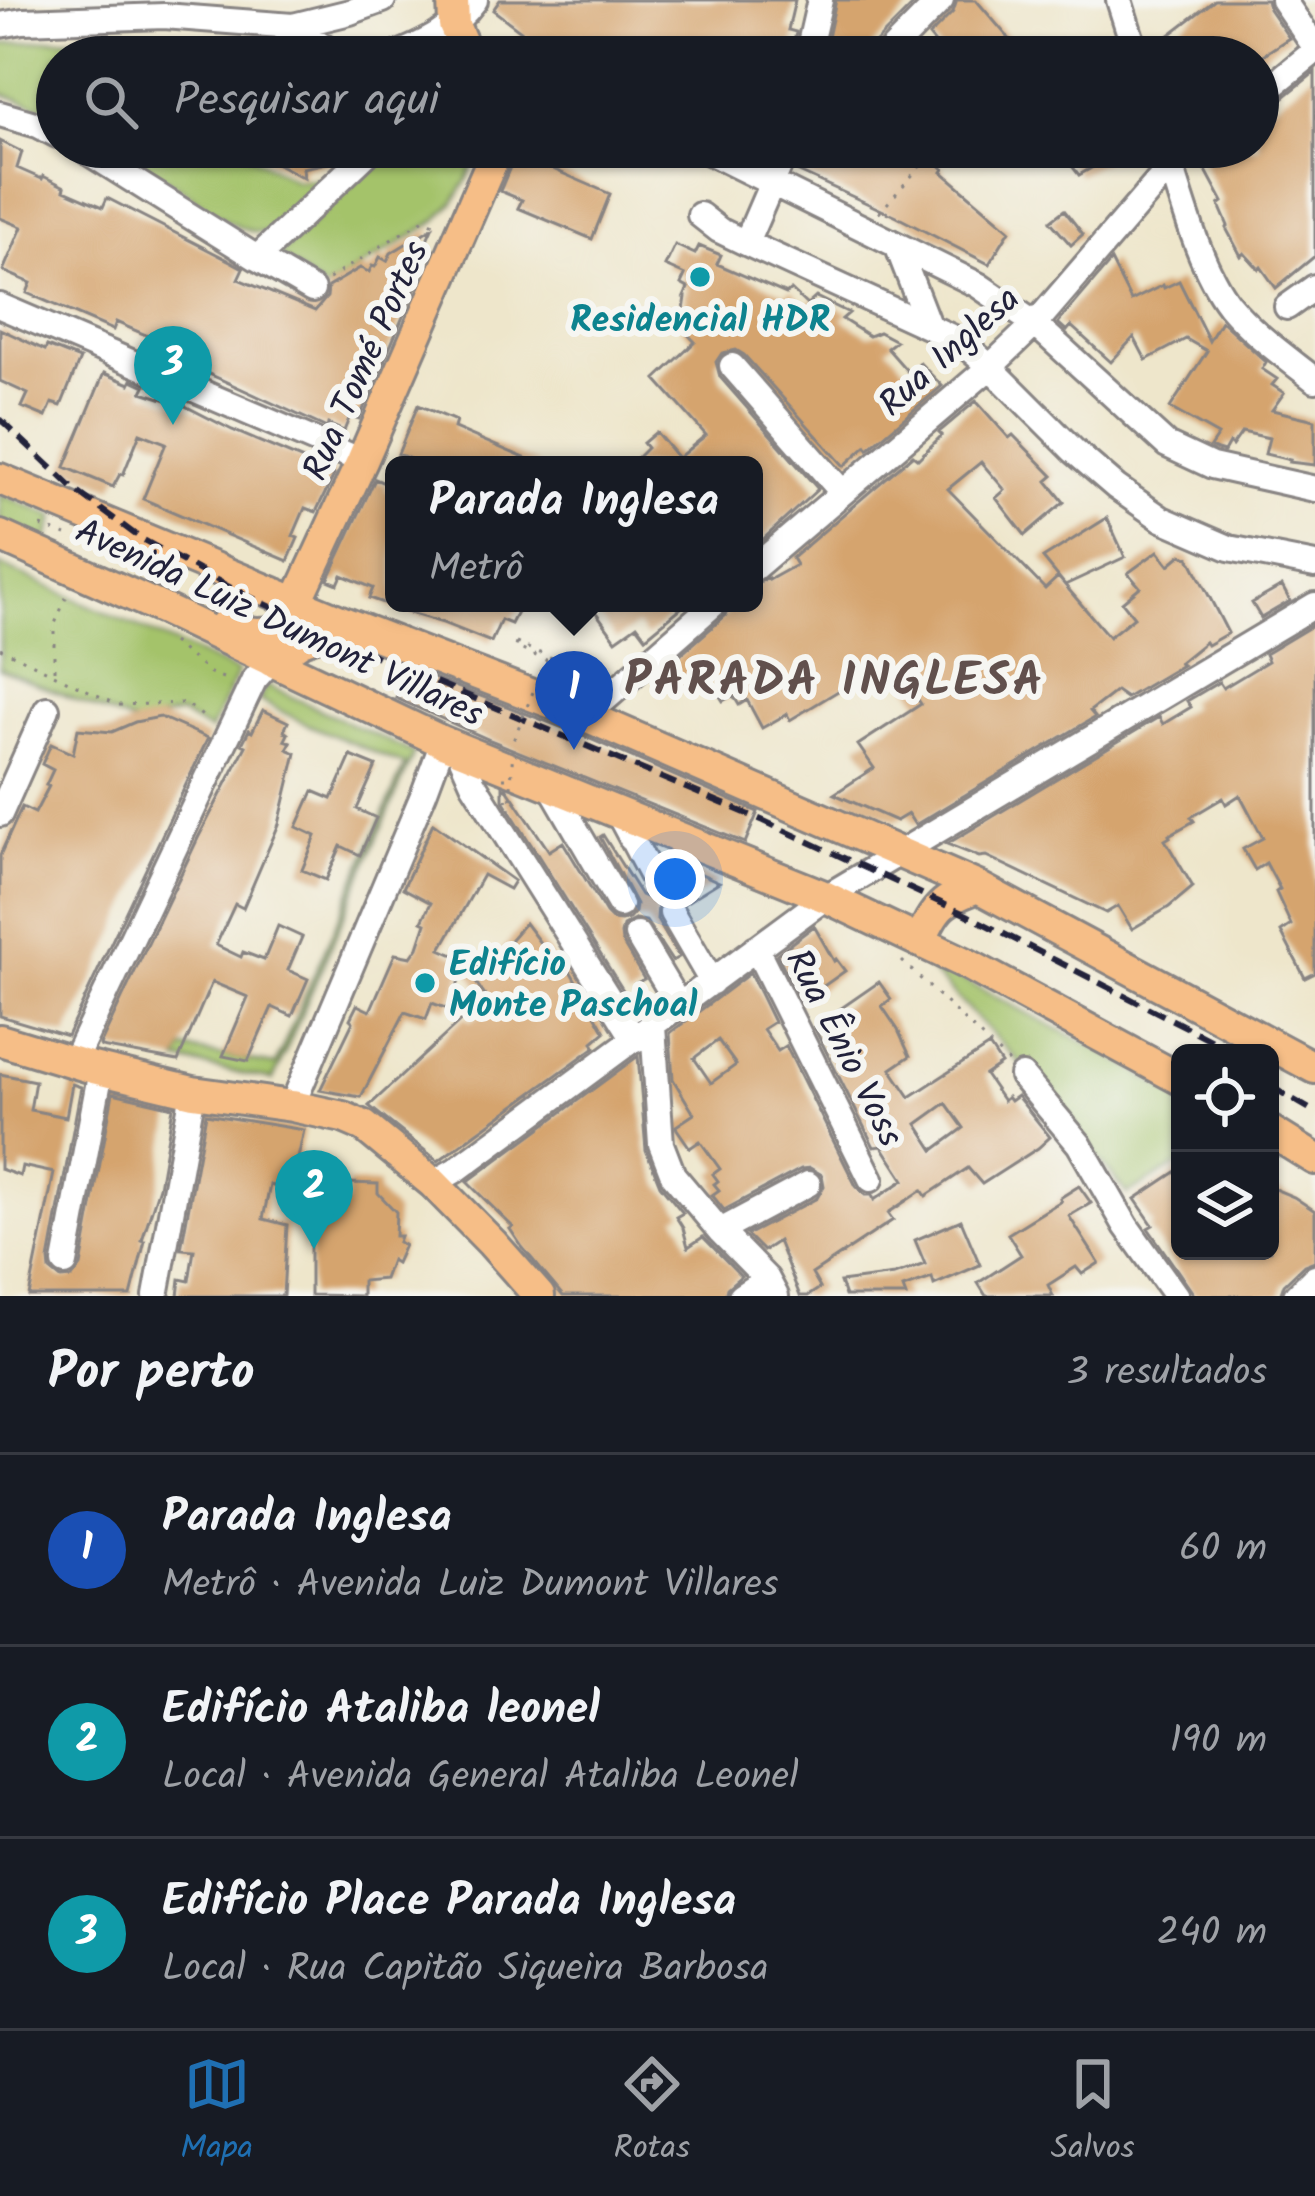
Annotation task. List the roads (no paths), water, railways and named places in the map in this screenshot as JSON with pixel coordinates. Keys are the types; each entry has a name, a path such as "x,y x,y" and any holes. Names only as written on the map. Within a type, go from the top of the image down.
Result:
{"main road":[{"name":"Rua Tomé Portes","path":"298,603 489,168"},
{"name":"Avenida Luiz Dumont Villares","path":"0,479 347,624 586,716 978,887 1315,1068"},
{"name":"Avenida Luiz Dumont Villares","path":"0,536 450,745 826,897 967,964 1171,1074"},
{"path":"163,610 182,607 235,629 258,633 278,631 298,603"},
{"path":"271,661 301,640 347,624"},
{"path":"909,938 942,903 978,887"},
{"path":"0,1040 87,1067 193,1092 292,1106 364,1126 434,1183 539,1296"},
{"path":"1279,1137 1315,1159"}],"street":[{"path":"0,25 164,16 293,26 383,0"},
{"path":"453,13 475,0"},
{"path":"811,36 820,0"},
{"path":"906,36 941,0"},
{"path":"1119,0 1130,36"},
{"path":"1279,79 1315,49 1283,0"},
{"path":"293,26 308,36"},
{"path":"0,114 36,124"},
{"path":"113,168 312,290"},
{"path":"257,258 352,168"},
{"path":"746,243 779,168"},
{"path":"793,168 865,229 978,285 1035,324 1167,446 1212,466 1315,489"},
{"name":"Rua Inglesa","path":"763,560 1035,324 1159,168"},
{"path":"1171,168 1184,209 1227,302 1315,380"},
{"path":"700,215 719,230 960,341 1074,451 1162,519 1229,548 1315,565"},
{"path":"897,245 928,325"},
{"path":"1287,307 1315,286"},
{"path":"0,306 362,461"},
{"path":"732,366 842,492"},
{"path":"434,1183 826,897 1315,605"},
{"path":"586,716 705,612"},
{"path":"65,1263 87,1067 254,680 271,661"},
{"path":"0,814 47,709"},
{"path":"450,745 644,1033 661,1144 673,1175 772,1287 741,1296"},
{"path":"292,1106 424,793 450,745"},
{"path":"549,784 620,905"},
{"path":"617,811 656,884"},
{"path":"672,913 712,982"},
{"path":"638,935 680,1006"},
{"name":"Rua Ênio Voss","path":"756,948 872,1179"},
{"path":"1022,1076 1079,1144 1126,1226 1176,1296"},
{"path":"156,1296 193,1092"},
{"path":"720,1232 808,1184"},
{"path":"1296,1296 1315,1277"}],"railway":[{"path":"0,419 75,490 140,538 231,588 393,664 764,821 967,915 1219,1044"},
{"path":"1279,1091 1315,1112"}],"place":[{"name":"Residencial HDR","path":"700,277"},
{"name":"Edifício Place Parada Inglesa","path":"173,425"},
{"name":"Parada Inglesa","path":"574,750"},
{"name":"Edifício Monte Paschoal","path":"425,983"},
{"name":"Edifício Ataliba leonel","path":"314,1249"}],"district":[{"name":"PARADA INGLESA","path":"835,678"}]}
